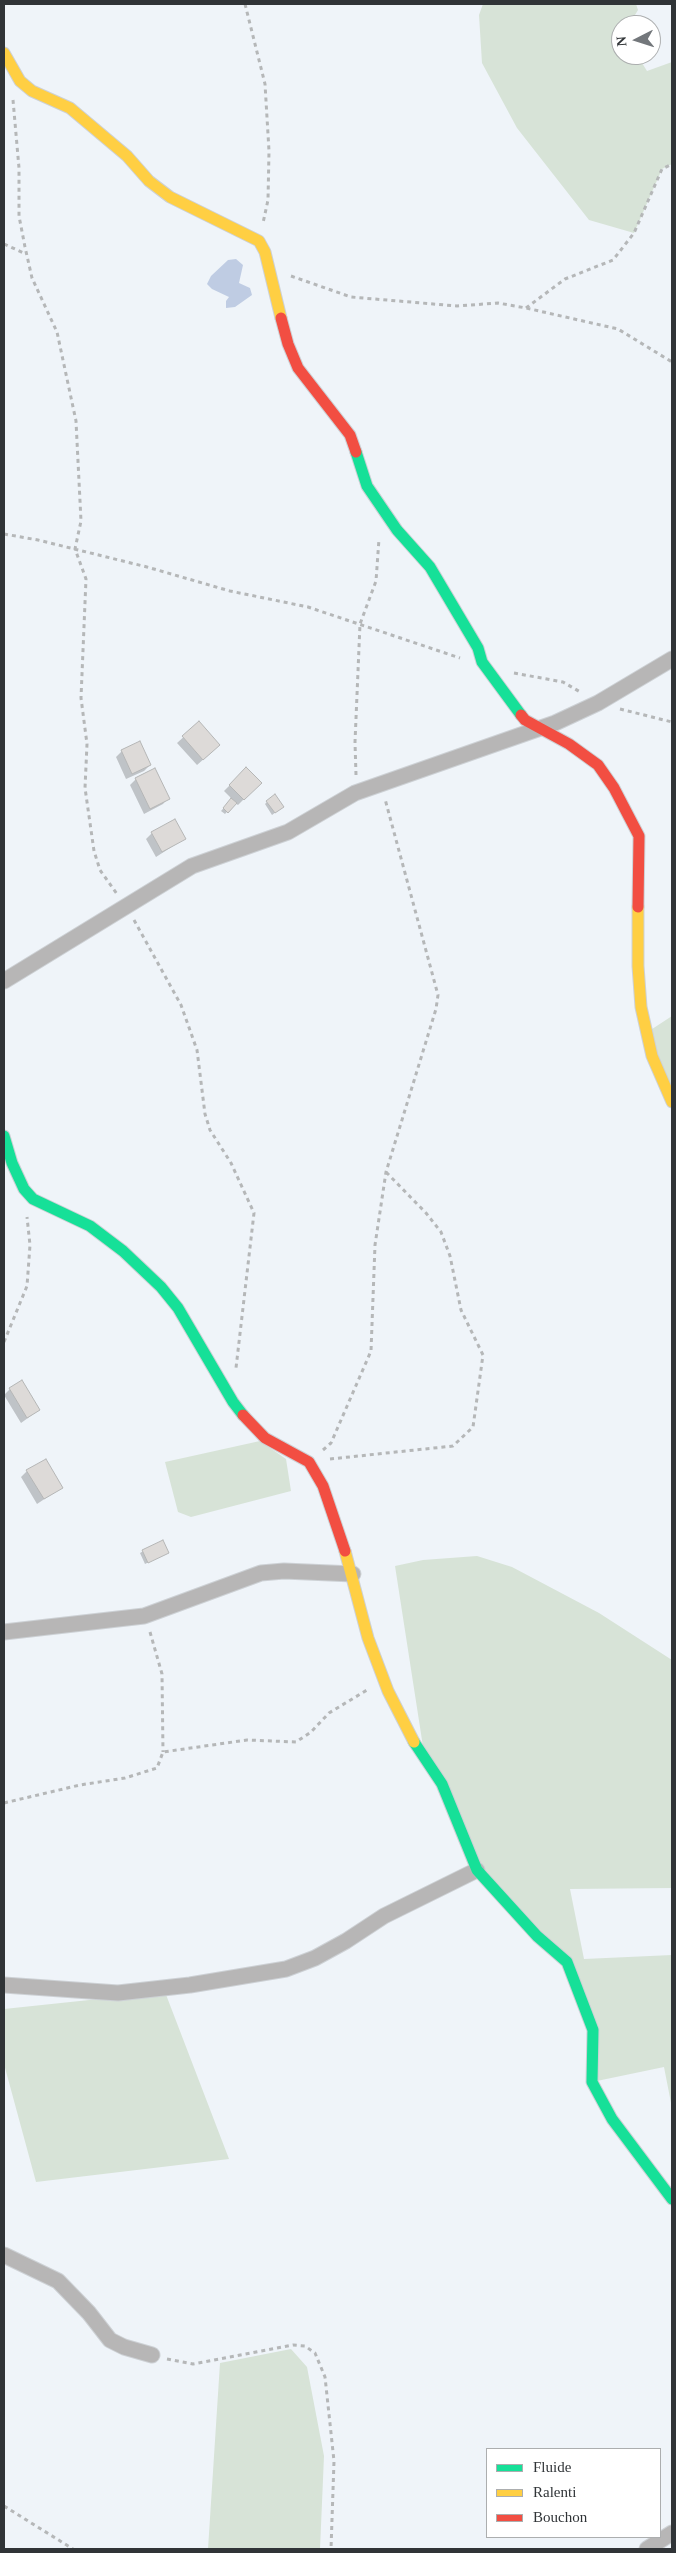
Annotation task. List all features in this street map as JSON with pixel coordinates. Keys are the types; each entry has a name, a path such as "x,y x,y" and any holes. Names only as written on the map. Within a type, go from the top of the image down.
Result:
{"street":[{"path":"4,53 16,75 32,91 70,108 128,156 149,181 170,197 259,241 265,252 267,267 288,344 298,368 350,435 367,486 397,530 436,575 478,648 482,662 525,720 569,744 598,765 614,788 639,836 638,966 641,1007 652,1056 672,1102"},
{"path":"4,980 192,866 288,832 355,792 539,728 598,704 672,659"},
{"path":"4,1136 12,1163 24,1189 33,1199 61,1214 90,1226 122,1251 161,1287 178,1308 233,1402 254,1428 265,1438 310,1462 324,1486 353,1574 368,1638 382,1680 415,1743 442,1784 477,1870 537,1936 567,1962 594,2030 592,2082 612,2119 672,2199"},
{"path":"4,1632 144,1616 261,1573 284,1571 353,1574"},
{"path":"4,1985 118,1993 190,1986 286,1969 315,1958 346,1942 384,1916 477,1870"},
{"path":"4,2255 58,2282 89,2313 110,2340 124,2348 152,2355"},
{"path":"647,2549 672,2533"}],"path":[{"path":"246,4 265,84 269,152 268,200 259,241"},
{"path":"16,75 12,92 19,168 19,216 32,278 57,332 76,420 81,521 75,549 86,580 81,698 87,744 86,788 94,851 100,870 126,906 181,1005 197,1050 205,1114 210,1130 231,1163 254,1213 235,1372"},
{"path":"526,308 565,279 613,260 634,233 662,169 672,164"},
{"path":"4,244 26,254"},
{"path":"267,267 351,297 457,306 498,303 618,329 672,362"},
{"path":"4,534 147,567 230,591 308,607 454,658 482,662"},
{"path":"355,792 360,624 376,582 379,537"},
{"path":"512,673 563,682 598,704 672,722"},
{"path":"310,1462 331,1443 371,1351 375,1244 386,1172 436,1009 438,995 380,784"},
{"path":"310,1462 452,1446 473,1427 483,1355 461,1310 450,1256 441,1232 426,1212 386,1172"},
{"path":"4,1342 27,1286 30,1245 24,1189"},
{"path":"4,1804 80,1785 125,1778 157,1768 163,1752 162,1674 144,1616"},
{"path":"163,1752 247,1740 296,1742 311,1732 329,1712 382,1680"},
{"path":"152,2355 193,2364 293,2345 305,2346 315,2353 325,2377 334,2461 331,2549"},
{"path":"4,2506 73,2549"}],"shaded area":[{"path":"483,4 636,4 638,10 635,15 611,15 611,65 643,65 647,71 672,62 672,164 662,169 634,233 589,220 517,128 482,63 479,15"},
{"path":"672,1016 672,1102 646,1033"},
{"path":"260,1441 286,1459 291,1491 191,1517 178,1512 165,1462"},
{"path":"477,1556 512,1567 599,1613 672,1660 672,1888 570,1889 584,1959 672,1955 671,2103 664,2067 592,2082 593,2030 567,1962 483,1878 424,1753 395,1566 423,1560"},
{"path":"165,1992 229,2159 36,2182 4,2064 4,2009"},
{"path":"291,2349 307,2367 324,2456 320,2549 208,2549 220,2363"}],"water":[{"path":"236,259 243,265 239,283 250,288 252,295 235,307 226,308 226,301 229,297 212,289 207,284 211,276 228,260"}],"building":[{"path":"199,721 220,745 203,760 182,736"},
{"path":"140,741 151,765 132,774 121,750"},
{"path":"246,767 262,783 244,800 229,785"},
{"path":"155,768 170,799 150,809 135,778"},
{"path":"275,794 284,807 275,813 266,801"},
{"path":"231,798 237,803 228,813 223,808"},
{"path":"175,819 186,839 162,852 151,832"},
{"path":"22,1380 40,1410 27,1418 9,1388"},
{"path":"46,1459 63,1488 44,1499 26,1470"},
{"path":"163,1540 169,1553 148,1563 142,1550"}],"traffic: fast":[{"path":"356,452 367,486 397,530 430,567 478,648 482,662 521,715"},
{"path":"4,1136 12,1163 24,1189 33,1199 90,1226 123,1251 161,1287 178,1308 233,1402 243,1415"},
{"path":"414,1742 442,1784 477,1870 537,1936 567,1962 593,2030 592,2082 612,2119 672,2199"}],"traffic: slow":[{"path":"4,53 20,81 32,91 70,108 127,156 149,181 170,197 259,241 265,252 281,318"},
{"path":"638,907 638,966 641,1007 652,1056 672,1102"},
{"path":"345,1551 368,1638 388,1691 414,1742"}],"traffic: jam":[{"path":"281,318 288,344 298,368 350,435 356,452"},
{"path":"521,715 525,720 569,744 598,765 614,788 639,836 638,907"},
{"path":"243,1415 265,1438 309,1462 323,1486 345,1551"}]}
